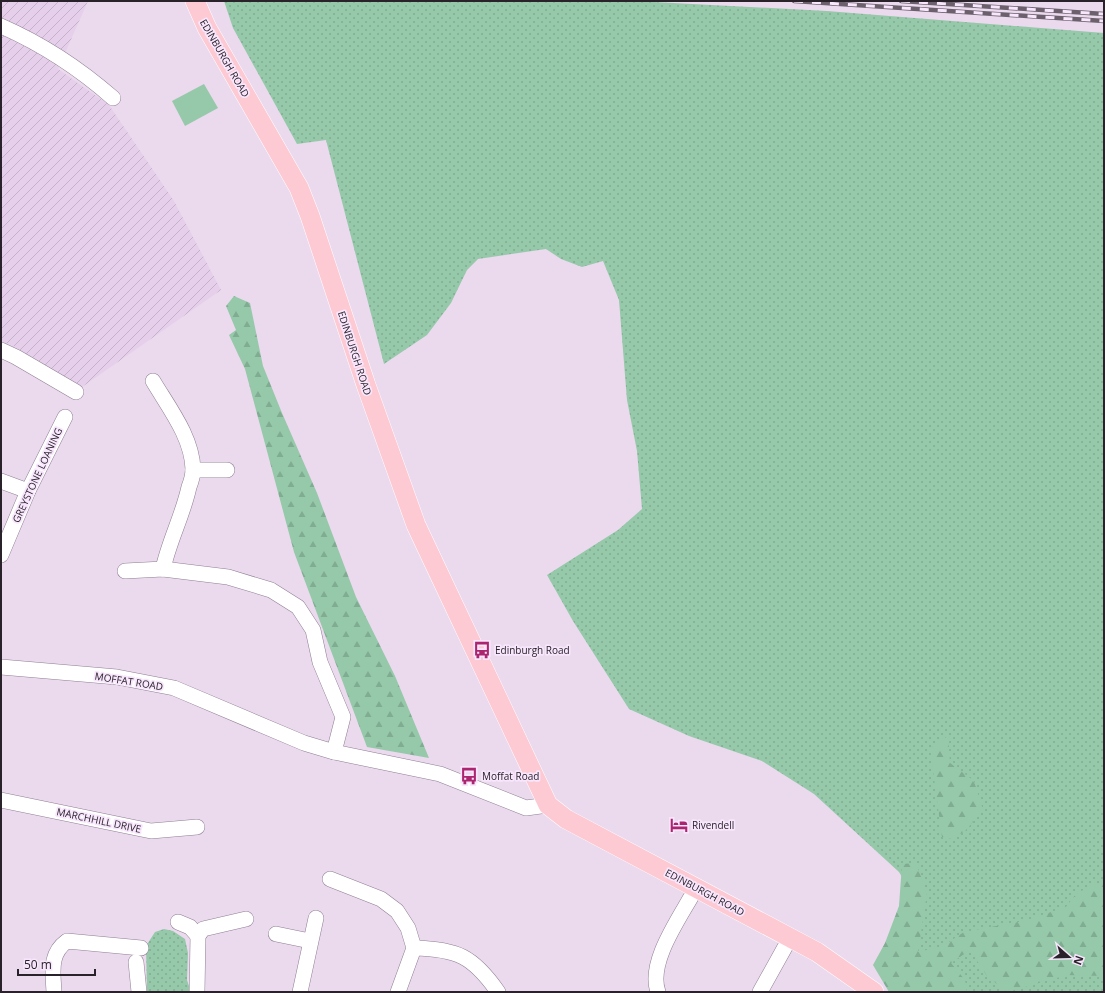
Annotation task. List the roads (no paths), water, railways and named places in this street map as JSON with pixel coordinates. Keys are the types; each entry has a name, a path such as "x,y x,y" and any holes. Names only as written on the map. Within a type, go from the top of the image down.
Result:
{"main road":[{"name":"EDINBURGH ROAD","path":"195,1 206,28 299,188 310,216 366,385 416,525 548,805 566,819 817,952 874,992"}],"street":[{"path":"1,26 58,57 92,79 113,98"},
{"path":"1,350 16,357 76,392"},
{"path":"153,381 179,423 187,443 193,470 186,501 167,552 163,569"},
{"name":"GREYSTONE LOANING","path":"1,555 28,491 65,417"},
{"path":"193,470 227,470"},
{"path":"1,481 28,491"},
{"path":"125,571 163,569 228,577 271,590 298,607 313,630 320,662 343,717 334,752"},
{"name":"MOFFAT ROAD","path":"1,666 117,676 174,688 304,743 334,752 399,764 440,774 526,808 548,805"},
{"name":"MARCHHILL DRIVE","path":"1,800 151,831 197,827"},
{"path":"330,879 381,898 397,911 408,928 414,948 398,992"},
{"path":"658,992 656,987 656,967 661,953 696,888"},
{"path":"300,992 316,918"},
{"path":"197,992 198,936 203,929 246,919"},
{"path":"178,922 190,927 198,936"},
{"path":"276,934 310,941"},
{"path":"760,992 790,938"},
{"path":"54,992 53,963 58,947 67,941 141,948"},
{"path":"414,948 438,948 467,959 484,973 498,992"},
{"path":"136,962 139,992"}],"railway":[{"path":"794,1 1104,21"},
{"path":"901,1 1104,14"}],"place":[{"name":"Edinburgh Road","path":"482,650"},
{"name":"Moffat Road","path":"469,776"},
{"name":"Rivendell","path":"679,825"}]}
